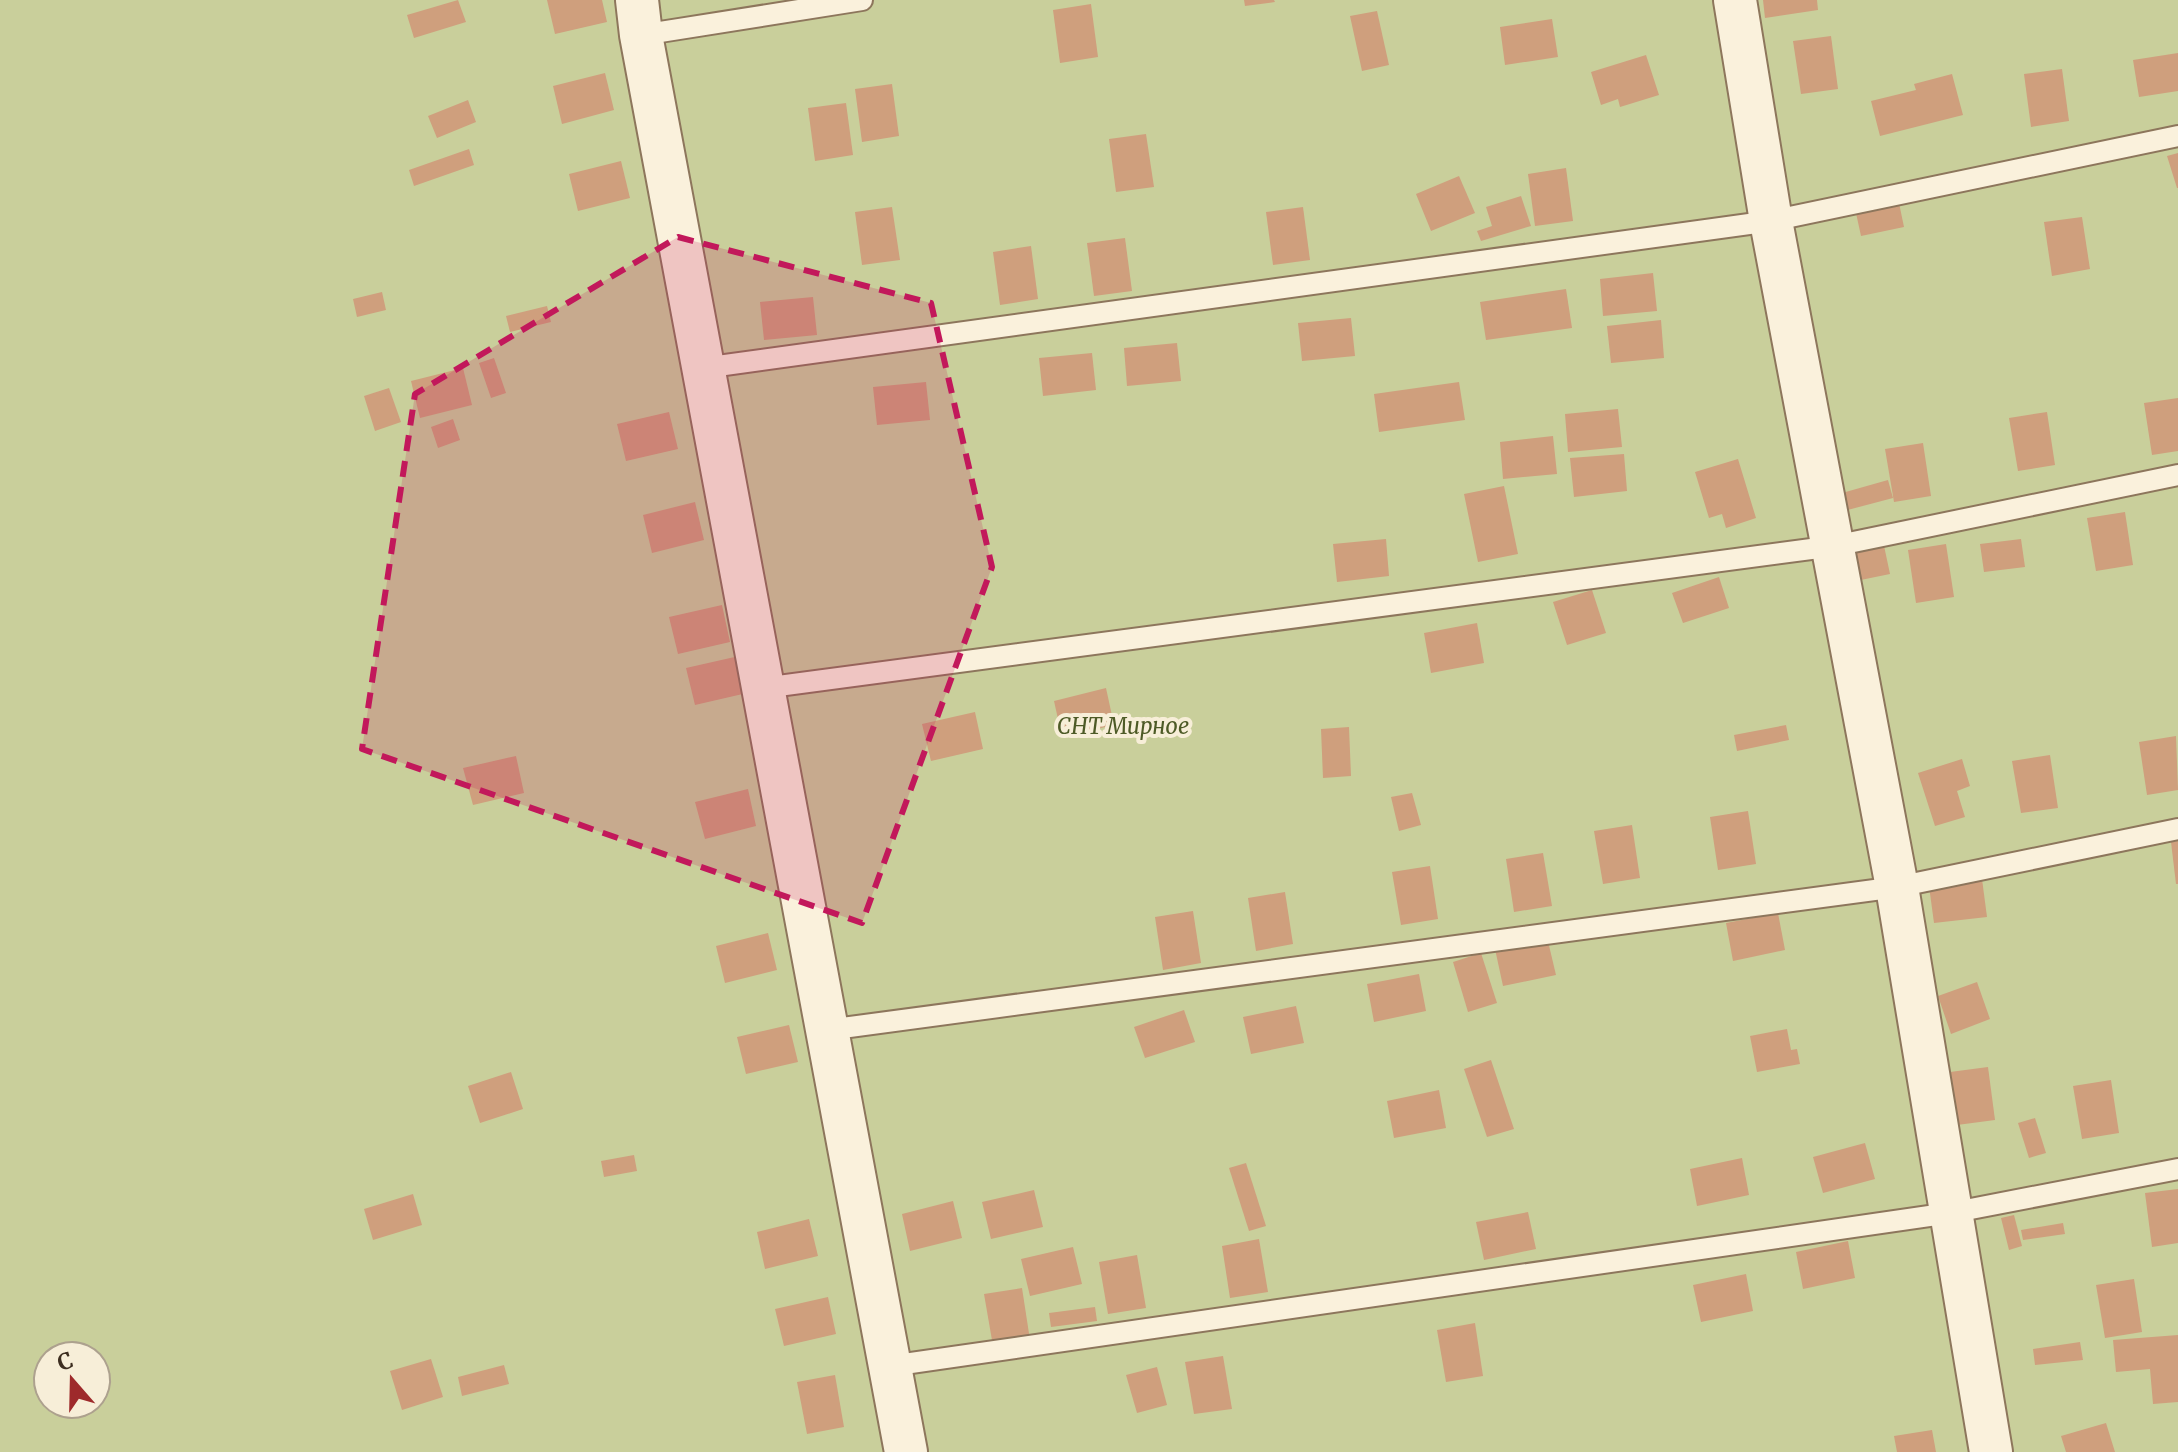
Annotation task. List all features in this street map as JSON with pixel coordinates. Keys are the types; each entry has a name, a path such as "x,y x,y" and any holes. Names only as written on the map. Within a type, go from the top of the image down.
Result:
{"street":[{"path":"1735,0 1771,221 1897,887 1991,1452"},
{"path":"639,18 906,1452"}],"lane":[{"path":"639,18 862,0"},
{"path":"703,368 1771,221 2178,136"},
{"path":"763,688 1834,546 2178,475"},
{"path":"827,1030 1897,887 2178,829"},
{"path":"890,1366 1950,1213 2178,1169"}],"highlighted area":[{"path":"678,237 931,303 992,567 862,923 362,749 415,394"}],"green space":[{"name":"СНТ Мирное","path":"0,0 2178,0 2178,1452 0,1452"}],"building":[{"path":"458,0 466,22 414,38 407,15"},
{"path":"547,0 602,0 607,22 555,34"},
{"path":"1244,0 1274,0 1275,2 1245,6"},
{"path":"1763,0 1817,0 1818,10 1765,18"},
{"path":"1091,4 1098,57 1060,63 1053,10"},
{"path":"1377,11 1389,65 1362,71 1350,16"},
{"path":"1552,19 1558,57 1505,65 1500,27"},
{"path":"1831,36 1838,89 1801,94 1793,41"},
{"path":"2178,53 2178,91 2139,97 2133,60"},
{"path":"1646,55 1659,95 1620,107 1618,99 1601,105 1591,72"},
{"path":"2062,69 2069,121 2031,127 2024,74"},
{"path":"605,73 614,110 562,124 553,86"},
{"path":"1952,74 1963,115 1880,136 1871,101 1916,90 1914,84"},
{"path":"892,84 899,136 862,142 855,89"},
{"path":"468,100 476,122 437,138 428,116"},
{"path":"846,103 853,155 815,161 808,108"},
{"path":"1146,134 1154,187 1116,192 1109,139"},
{"path":"469,149 474,165 414,186 409,170"},
{"path":"2178,153 2178,188 2177,188 2167,156"},
{"path":"621,161 630,198 578,211 569,174"},
{"path":"1566,168 1573,221 1535,226 1528,174"},
{"path":"1459,176 1475,213 1431,231 1416,194"},
{"path":"1521,196 1531,226 1481,241 1477,231 1492,226 1486,207"},
{"path":"1899,203 1904,227 1861,236 1856,213"},
{"path":"892,207 900,260 862,265 855,212"},
{"path":"1303,207 1310,260 1273,265 1266,212"},
{"path":"2082,217 2090,269 2052,276 2044,222"},
{"path":"1125,238 1132,291 1094,296 1087,243"},
{"path":"1031,246 1038,299 1000,305 993,252"},
{"path":"1653,273 1657,311 1603,316 1600,279"},
{"path":"1566,289 1572,328 1486,340 1480,302"},
{"path":"382,292 386,310 357,317 353,299"},
{"path":"813,297 817,335 764,340 760,302"},
{"path":"547,306 551,322 510,332 506,316"},
{"path":"1351,318 1355,356 1302,361 1298,323"},
{"path":"1661,320 1664,358 1611,363 1607,326"},
{"path":"1177,343 1181,381 1127,386 1124,348"},
{"path":"1092,353 1096,390 1043,396 1039,358"},
{"path":"494,358 506,393 491,398 479,363"},
{"path":"463,368 472,405 420,418 411,381"},
{"path":"926,382 930,420 877,425 873,387"},
{"path":"1459,382 1465,420 1379,432 1374,394"},
{"path":"389,388 401,422 375,431 364,396"},
{"path":"2178,398 2178,451 2152,455 2144,403"},
{"path":"1618,409 1622,447 1568,452 1565,414"},
{"path":"669,412 678,449 626,461 617,424"},
{"path":"2047,412 2055,465 2018,471 2009,418"},
{"path":"453,419 460,440 438,448 431,427"},
{"path":"1553,436 1557,474 1503,479 1500,442"},
{"path":"1923,443 1931,496 1894,502 1885,449"},
{"path":"1624,454 1627,491 1574,497 1570,458"},
{"path":"1738,459 1756,518 1726,528 1722,514 1709,518 1695,472"},
{"path":"1888,480 1893,498 1840,512 1835,495"},
{"path":"1504,486 1518,554 1478,562 1464,494"},
{"path":"695,502 704,540 652,553 643,515"},
{"path":"2125,512 2133,565 2096,571 2087,518"},
{"path":"1386,539 1389,576 1337,582 1333,544"},
{"path":"2021,539 2025,567 1984,572 1980,544"},
{"path":"1883,541 1890,574 1846,583 1840,550"},
{"path":"1946,544 1954,597 1916,603 1908,550"},
{"path":"1719,577 1729,608 1683,623 1672,593"},
{"path":"1592,590 1606,633 1567,645 1553,602"},
{"path":"722,605 730,642 678,654 669,617"},
{"path":"1477,623 1484,663 1431,673 1424,633"},
{"path":"739,656 747,693 695,705 686,668"},
{"path":"1106,688 1114,725 1062,737 1054,701"},
{"path":"975,712 983,749 931,761 922,724"},
{"path":"1786,725 1789,740 1737,751 1734,735"},
{"path":"1349,727 1351,776 1323,778 1321,729"},
{"path":"2176,736 2178,790 2147,795 2139,742"},
{"path":"2050,755 2058,808 2021,813 2012,761"},
{"path":"516,756 524,793 473,805 463,768"},
{"path":"1962,759 1970,786 1957,791 1965,817 1935,826 1918,773"},
{"path":"748,789 756,826 705,839 695,802"},
{"path":"1412,793 1421,825 1399,831 1391,797"},
{"path":"1748,811 1756,864 1718,870 1710,817"},
{"path":"1632,825 1640,878 1603,884 1594,831"},
{"path":"2178,841 2178,884 2176,884 2171,842"},
{"path":"1543,853 1552,906 1514,912 1506,859"},
{"path":"1430,866 1438,919 1401,925 1392,872"},
{"path":"1982,879 1987,917 1934,923 1929,886"},
{"path":"1285,892 1293,944 1256,951 1248,898"},
{"path":"1193,911 1201,963 1163,970 1155,917"},
{"path":"1778,913 1785,950 1733,961 1726,923"},
{"path":"768,933 777,970 725,983 716,946"},
{"path":"1547,937 1556,975 1503,986 1495,949"},
{"path":"1481,953 1497,1003 1468,1012 1453,962"},
{"path":"1419,974 1426,1011 1374,1022 1367,984"},
{"path":"1977,982 1990,1019 1951,1034 1938,996"},
{"path":"1296,1006 1304,1043 1251,1054 1243,1017"},
{"path":"1184,1010 1195,1042 1145,1058 1134,1027"},
{"path":"789,1025 798,1062 746,1074 737,1037"},
{"path":"1787,1029 1791,1050 1797,1049 1800,1064 1757,1072 1750,1036"},
{"path":"1491,1060 1514,1129 1487,1137 1464,1069"},
{"path":"1988,1067 1995,1120 1957,1125 1950,1072"},
{"path":"511,1072 523,1109 480,1123 468,1086"},
{"path":"2111,1080 2119,1133 2082,1139 2073,1086"},
{"path":"1439,1090 1446,1128 1394,1138 1387,1101"},
{"path":"2035,1118 2046,1153 2029,1158 2018,1123"},
{"path":"1865,1143 1875,1179 1823,1193 1813,1157"},
{"path":"634,1155 637,1171 604,1177 601,1161"},
{"path":"1742,1158 1749,1195 1697,1206 1690,1169"},
{"path":"1246,1163 1266,1226 1249,1231 1229,1168"},
{"path":"2178,1189 2178,1243 2152,1247 2145,1193"},
{"path":"1034,1190 1043,1227 991,1239 982,1202"},
{"path":"413,1194 422,1225 373,1240 364,1209"},
{"path":"953,1201 962,1238 910,1251 902,1214"},
{"path":"1528,1212 1536,1249 1484,1260 1476,1222"},
{"path":"2014,1215 2022,1246 2009,1250 2001,1218"},
{"path":"809,1219 818,1256 765,1269 757,1232"},
{"path":"2063,1223 2065,1234 2023,1240 2021,1230"},
{"path":"1259,1239 1268,1292 1230,1298 1222,1246"},
{"path":"1848,1241 1855,1278 1803,1289 1796,1252"},
{"path":"1073,1247 1082,1284 1030,1296 1021,1259"},
{"path":"1137,1255 1146,1308 1108,1314 1099,1262"},
{"path":"1746,1274 1753,1311 1701,1322 1693,1285"},
{"path":"2134,1279 2142,1332 2105,1338 2096,1285"},
{"path":"1022,1288 1030,1340 993,1346 984,1294"},
{"path":"828,1297 836,1334 784,1346 775,1309"},
{"path":"1095,1307 1097,1321 1051,1327 1049,1313"},
{"path":"1475,1323 1483,1376 1446,1382 1437,1330"},
{"path":"2178,1335 2178,1402 2153,1404 2150,1369 2116,1372 2113,1340"},
{"path":"2080,1342 2083,1360 2035,1365 2033,1349"},
{"path":"1223,1356 1232,1409 1194,1414 1185,1362"},
{"path":"431,1359 443,1397 402,1410 390,1371"},
{"path":"504,1365 509,1384 462,1396 458,1377"},
{"path":"1157,1367 1167,1405 1137,1413 1126,1375"},
{"path":"835,1375 844,1427 807,1434 797,1382"},
{"path":"2106,1423 2115,1452 2066,1452 2061,1436"},
{"path":"1932,1430 1936,1452 1897,1452 1894,1436"}]}
